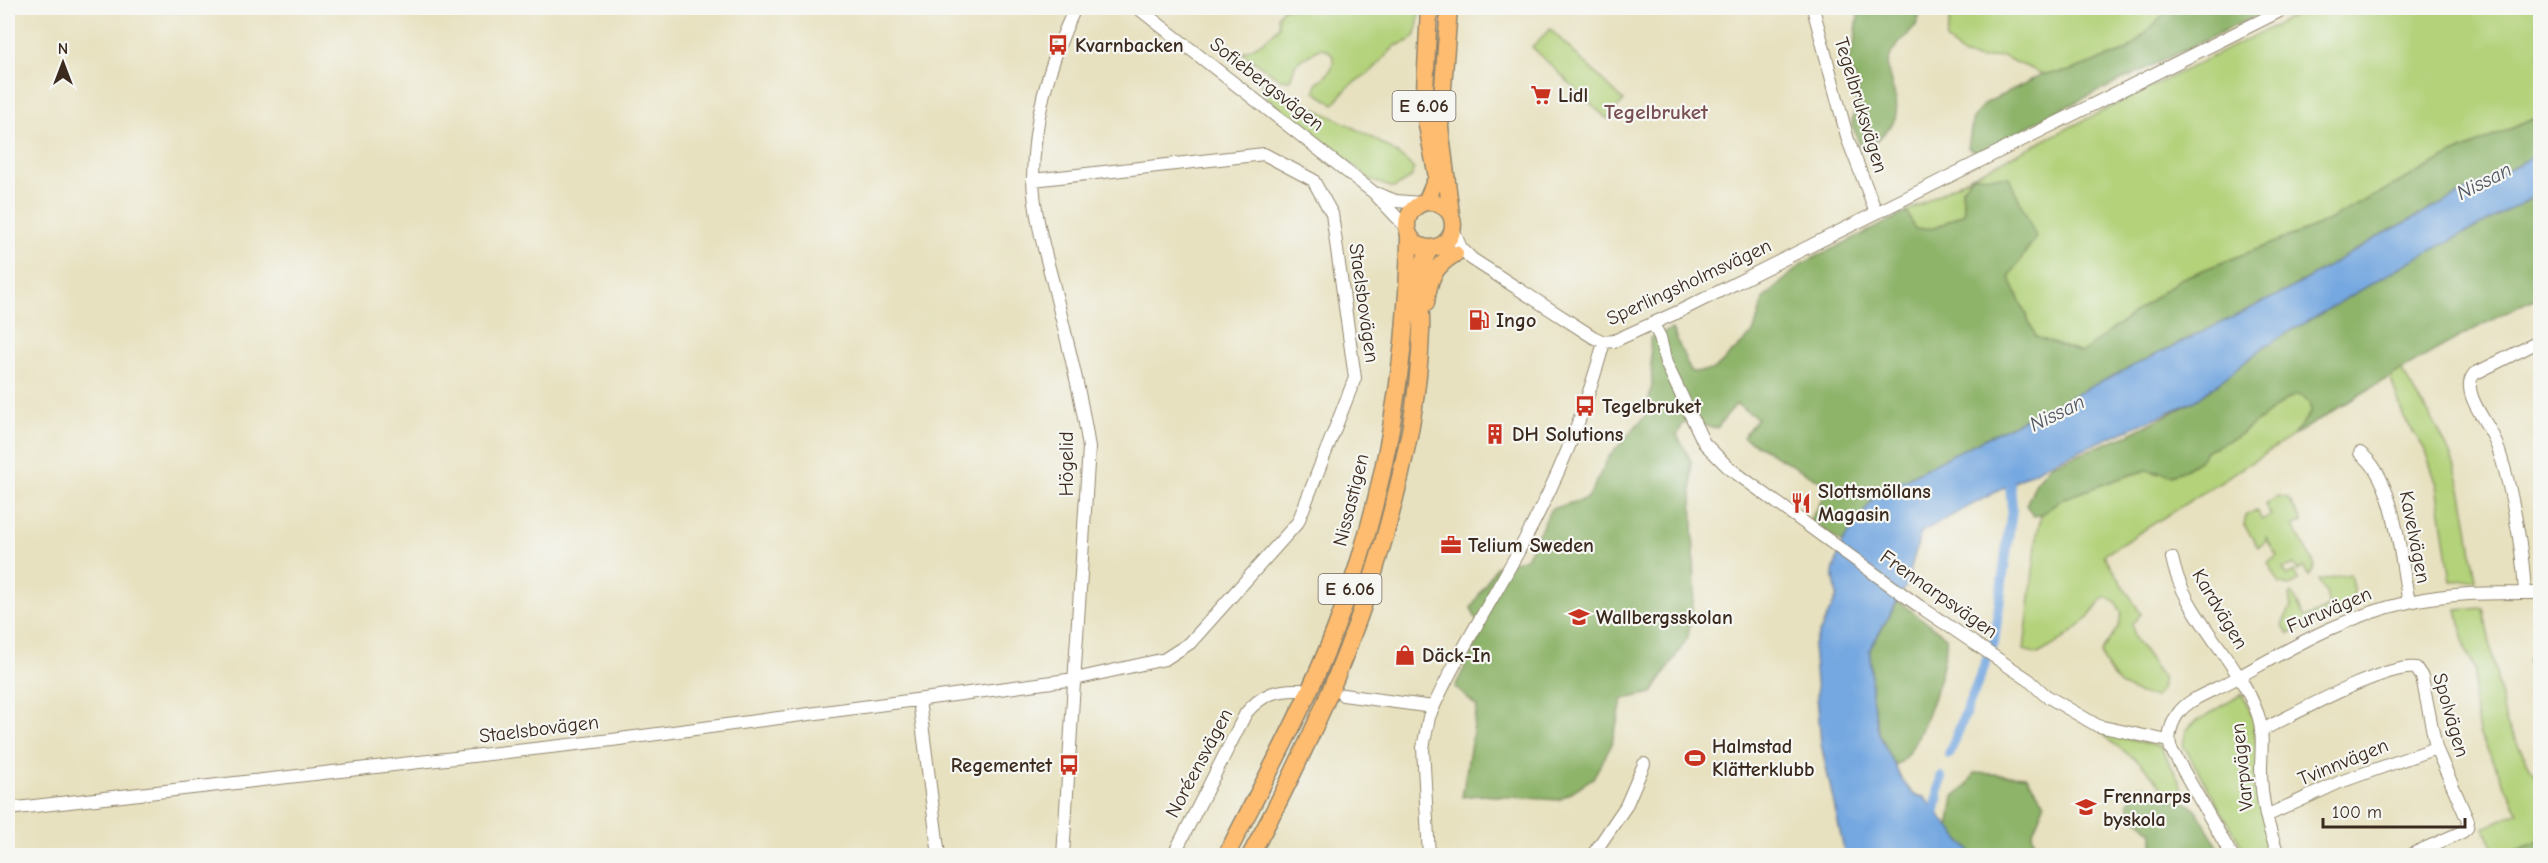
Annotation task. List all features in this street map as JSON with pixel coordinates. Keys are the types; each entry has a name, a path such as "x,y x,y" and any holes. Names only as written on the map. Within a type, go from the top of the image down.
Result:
{"highway":[{"name":"E 6.06","path":"1408,231 1409,214 1423,202 1437,177 1424,110 1424,60 1429,8"},
{"name":"E 6.06","path":"1421,327 1418,279 1421,266 1433,248 1443,244 1452,222 1440,127 1449,8"},
{"path":"1423,202 1440,204 1452,222"},
{"path":"1408,231 1415,243 1433,248"},
{"name":"Nissastigen","path":"1226,855 1318,672 1352,582 1380,478 1390,427 1401,347 1408,231"},
{"name":"E 6.06","path":"1250,855 1322,715 1360,619 1383,546 1410,429 1421,327 1431,276 1439,264 1455,254"}],"street":[{"name":"Högelid","path":"1063,855 1089,448 1079,385 1044,248 1033,180 1036,125 1048,72 1075,8"},
{"name":"Sofiebergsvägen","path":"1138,8 1372,192 1408,231"},
{"name":"Tegelbruksvägen","path":"1813,8 1848,140 1876,212"},
{"name":"Sperlingsholmsvägen","path":"1429,855 1423,748 1433,707 1540,512 1576,430 1594,382 1604,342 1614,341 1653,324 2286,8"},
{"name":"Staelsbovägen","path":"8,809 397,766 919,700 1075,679 1166,659 1190,643 1298,522 1355,378 1332,214 1313,180 1264,154 1033,180"},
{"name":"Sofiebergsvägen","path":"1372,192 1396,201 1423,202"},
{"path":"1452,222 1461,248 1472,259 1604,342"},
{"path":"1433,248 1472,259"},
{"name":"Frennarpsvägen","path":"1653,324 1660,337 1666,363 1704,443 1729,468 1761,494 1818,531 1919,606 2015,670 2045,695 2098,726 2169,741"},
{"path":"2524,593 2503,463 2485,419 2470,394 2469,384 2474,374 2541,341"},
{"name":"Kavelvägen","path":"2361,453 2373,462 2389,496 2409,602"},
{"name":"Kardvägen","path":"2172,558 2180,585 2238,677"},
{"name":"Furuvägen","path":"2169,741 2170,731 2182,710 2336,624 2409,602 2463,594 2541,592"},
{"path":"2541,659 2541,672"},
{"name":"Spolvägen","path":"2262,730 2362,682 2410,667 2416,668 2422,676 2436,748 2466,813 2467,828 2408,855"},
{"name":"Varpvägen","path":"2238,677 2253,703 2262,730 2261,772 2266,816 2279,855"},
{"name":"Noréensvägen","path":"1173,855 1246,713 1270,692 1301,690"},
{"path":"1343,695 1433,707"},
{"path":"919,700 939,855"},
{"path":"2169,741 2232,855"},
{"name":"Tvinnvägen","path":"2266,816 2340,782 2436,748"},
{"path":"1593,855 1626,806 1644,764"}],"green space":[{"path":"1283,8 1420,8 1416,35 1410,41 1395,46 1373,70 1349,86 1334,104 1315,92 1317,82 1327,74 1333,64 1332,54 1328,51 1321,48 1296,63 1290,80 1280,79 1242,53 1262,42 1275,31 1279,26 1278,16"},
{"path":"1859,8 1922,8 1916,25 1891,54 1889,62 1889,76 1897,105 1895,119 1889,129 1876,140 1869,150 1860,146 1852,123 1859,86 1847,64 1855,40"},
{"path":"1952,8 2171,8 2128,50 2066,72 2043,74 2002,56 1982,59 1964,56 1946,40"},
{"path":"2171,8 2272,8 2055,112 1978,153 1968,148 1973,117 1986,103 2043,74 2066,72 2128,50"},
{"path":"2310,8 2540,8 2540,116 2453,154 2319,225 2180,279 2081,353 2036,337 2009,277 2035,237 1962,189 1964,213 1935,228 1915,229 1907,212 1972,176"},
{"path":"1550,29 1624,101 1607,119 1532,47"},
{"path":"1261,83 1344,122 1387,147 1404,159 1414,170 1411,178 1394,188 1373,181 1262,94"},
{"path":"2540,116 2540,153 2383,234 2286,291 1939,461 1876,495 1842,543 1810,520 1829,489 1817,479 1743,437 1757,418 1736,404 1717,428 1684,422 1677,435 1691,461 1695,589 1688,637 1652,693 1623,699 1611,746 1593,778 1559,800 1479,795 1462,797 1477,707 1455,687 1482,632 1471,608 1496,567 1526,558 1551,509 1588,498 1609,457 1646,415 1652,385 1650,338 1672,329 1691,372 1714,370 1753,333 1764,298 1802,264 1907,212 1915,229 1935,228 1964,213 1962,189 1972,176 2009,177 2036,237 2009,277 2036,337 2081,353 2180,279 2319,225 2453,154"},
{"path":"2540,194 2540,296 2508,311 2384,380 2293,436 2311,412 2310,404 2304,397 2297,395 2287,399 2236,437 2207,450 2199,461 2185,470 2172,475 2147,470 2130,475 2064,498 2041,515 2033,516 2026,505 2036,482 2051,465 2130,434 2197,400 2265,346 2409,262"},
{"path":"2402,370 2437,428 2456,470 2465,507 2476,580 2451,581 2437,485 2424,448 2404,418 2390,376"},
{"path":"2297,395 2307,400 2311,412 2293,436 2104,555 2141,614 2132,624 2134,637 2163,678 2161,689 2155,697 2145,696 2128,689 2120,684 2108,670 2101,652 2119,626 2122,613 2115,601 2106,597 2079,627 2057,643 2038,654 2024,650 2037,536 2041,515 2051,505 2064,498 2130,475 2147,470 2158,474 2199,461 2207,450 2236,437 2287,399"},
{"path":"2278,496 2288,498 2302,522 2293,526 2315,566 2309,576 2303,567 2298,571 2294,564 2283,569 2287,576 2294,572 2299,581 2290,586 2280,584 2268,563 2277,556 2266,538 2266,542 2258,547 2244,525 2246,516 2256,510 2262,520 2271,515 2265,505"},
{"path":"2350,574 2356,603 2288,634 2283,623 2291,607 2289,595 2292,593 2305,618 2329,607 2326,593 2318,580"},
{"path":"1898,601 1946,637 1946,649 1937,686 1922,728 1904,759 1895,766 1879,733 1872,697 1870,649"},
{"path":"2483,608 2506,723 2540,785 2540,841 2504,855 2498,855 2484,828 2518,812 2479,733 2474,704 2475,669 2466,649 2457,610"},
{"path":"2242,694 2254,720 2274,855 2247,855 2183,745 2186,731 2191,725"},
{"path":"2105,733 2160,747 2180,781 2182,793 2174,793 2162,787 2143,765 2109,740"},
{"path":"1974,773 2026,776 2045,803 2032,834 2040,855 1973,855 1949,828 1954,796 1966,787"},
{"path":"2140,786 2147,787 2165,798 2185,802 2195,808 2223,855 2153,855 2153,833 2130,811 2128,803"},
{"path":"2540,841 2540,855 2504,855"}],"water":[{"name":"Nissan","path":"2540,153 2540,194 2409,262 2265,346 2197,400 2050,463 1921,532 1906,586 1870,649 1872,697 1879,734 1902,780 1914,795 1924,797 1973,855 1845,855 1821,744 1813,646 1837,596 1833,572 1842,543 1876,495 1939,461 2286,291 2383,234"}],"waterway":[{"path":"1949,754 1994,642 2012,509 2010,484"},
{"path":"1935,811 1941,777"}],"place":[{"name":"Kvarnbacken","path":"1058,45"},
{"name":"Lidl","path":"1541,95"},
{"name":"Ingo","path":"1479,320"},
{"name":"Tegelbruket","path":"1585,406"},
{"name":"DH Solutions","path":"1495,434"},
{"name":"Slottsmöllans Magasin","path":"1801,503"},
{"name":"Telium Sweden","path":"1451,545"},
{"name":"Wallbergsskolan","path":"1579,617"},
{"name":"Däck-In","path":"1405,655"},
{"name":"Halmstad Klätterklubb","path":"1695,758"},
{"name":"Regementet","path":"1069,765"},
{"name":"Frennarps byskola","path":"2086,807"}],"district":[{"name":"Tegelbruket","path":"1656,112"}]}
